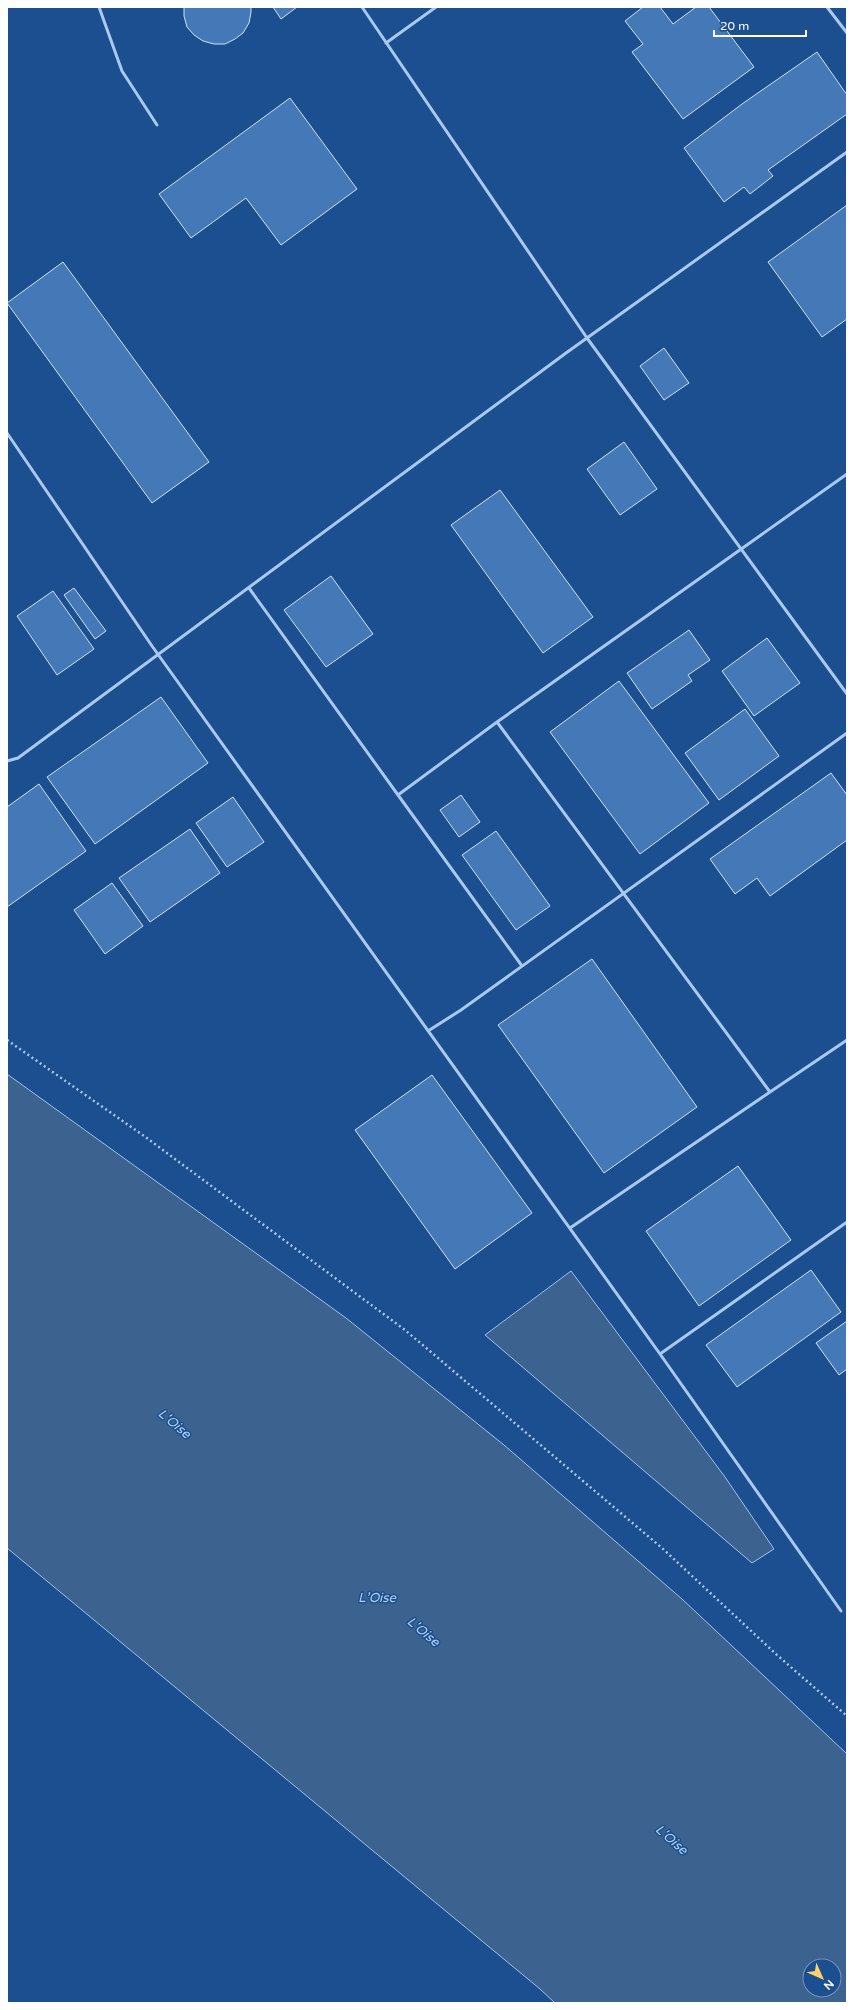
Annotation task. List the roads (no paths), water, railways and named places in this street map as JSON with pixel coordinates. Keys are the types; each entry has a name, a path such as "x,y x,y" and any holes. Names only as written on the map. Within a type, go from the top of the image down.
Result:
{"lane":[{"path":"99,7 122,72 156,125"},
{"path":"362,7 587,338 847,694"},
{"path":"386,43 436,7"},
{"path":"827,7 847,33"},
{"path":"7,761 18,758 159,656 587,338 847,152"},
{"path":"7,433 159,656 660,1354 841,1611"},
{"path":"398,795 497,722 847,474"},
{"path":"249,588 522,966"},
{"path":"497,722 770,1092"},
{"path":"428,1031 461,1010 847,733"},
{"path":"570,1228 847,1040"},
{"path":"660,1354 847,1222"}],"water":[{"name":"L’Oise","path":"7,1074 346,1318 504,1445 682,1599 847,1754 847,2003 555,2003 7,1548"},
{"path":"571,1271 725,1477 774,1549 752,1563 485,1335"}],"water label":[{"name":"L'Oise","path":"175,1423"},
{"name":"L'Oise","path":"424,1631"},
{"name":"L'Oise","path":"672,1839"}]}
